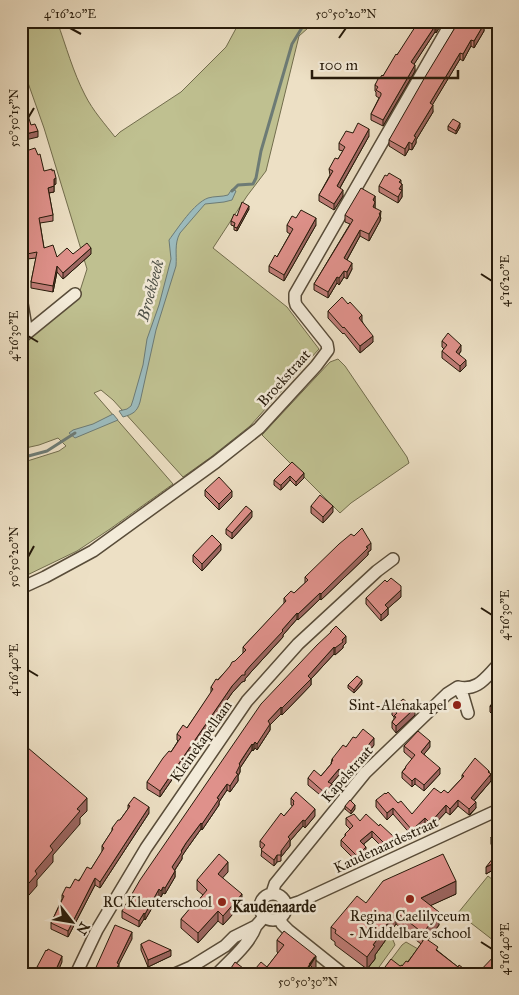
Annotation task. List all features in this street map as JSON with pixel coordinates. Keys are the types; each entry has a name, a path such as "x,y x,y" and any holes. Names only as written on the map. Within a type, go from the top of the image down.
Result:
{"street":[{"name":"Broekstraat","path":"21,588 93,551 216,462 258,428 323,358 328,350 327,344 296,305 297,291 452,21"},
{"path":"24,336 75,294"},
{"path":"21,298 24,336"},
{"name":"Kleinekapellaan","path":"76,974 97,930 146,848 247,701 298,644 377,571 393,559"},
{"name":"Kapelstraat","path":"272,893 275,884 365,773 447,694 458,687 466,689 477,685 498,665"},
{"path":"458,687 468,713"},
{"name":"Kaudenaardestraat","path":"286,906 498,810"},
{"path":"175,974 191,967 225,946 234,937 260,921 280,918 285,913 286,906 280,895 272,893 264,897 260,905 260,921 253,935 217,974"},
{"path":"280,918 282,924 288,930 343,974"}],"green space":[{"path":"21,21 57,21 73,68 85,95 95,112 115,137 181,92 226,47 240,21 316,21 299,36 266,171 213,248 287,307 319,349 250,426 183,477 113,400 101,390 94,393 173,484 77,551 21,578 21,463 59,451 66,446 58,438 21,449 21,341 78,297 87,269 44,128 21,63"},
{"path":"338,359 345,366 407,457 409,463 351,503 340,513 262,435 330,362"},
{"path":"488,876 498,884 498,944 458,913"},
{"path":"383,935 393,940 395,945 374,974 367,969 375,959 373,957"},
{"path":"406,942 418,949 398,973 387,965"}],"water":[{"path":"232,189 236,191 232,200 205,204 178,237 176,266 156,330 140,402 134,412 123,417 119,411 131,406 143,365 147,339 159,305 171,259 169,240 197,205 208,198 228,195"},
{"path":"113,414 118,420 75,438 69,433 93,424"}],"building":[{"path":"421,21 439,21 411,62 415,65 383,120 371,114 381,95 376,90 378,87 375,85"},
{"path":"459,21 482,21 484,24 474,41 471,40 463,54 460,53 430,103 433,105 414,136 416,137 412,144 409,142 405,149 389,140"},
{"path":"21,76 27,92 21,94"},
{"path":"26,109 31,125 35,124 38,131 21,135 21,111"},
{"path":"453,119 460,123 456,131 448,126"},
{"path":"358,123 369,129 337,186 343,190 334,204 319,195 333,171 329,169 335,158 338,159 345,147 339,143 346,131 353,133"},
{"path":"21,145 23,152 35,148 38,155 40,154 44,171 54,170 56,178 54,179 54,186 48,188 53,215 39,218 44,248 53,245 57,257 67,248 73,254 87,243 91,248 63,273 57,266 53,286 31,282 37,252 27,254 21,223 21,220 24,220 21,205"},
{"path":"389,173 401,180 399,182 402,184 399,189 402,190 398,197 379,186 385,175 387,176"},
{"path":"361,188 375,196 373,207 381,211 380,215 369,234 360,230 344,258 352,263 347,272 344,271 339,278 337,277 328,292 314,284 353,220 345,215"},
{"path":"242,202 249,206 237,228 234,227 235,223 231,221 234,214 237,216"},
{"path":"301,210 316,218 284,275 269,266 275,255 277,257 293,229 287,225 292,216 296,218"},
{"path":"342,297 348,304 350,302 362,315 359,318 373,336 360,346 328,311"},
{"path":"448,333 461,345 456,352 466,360 460,366 442,351 447,345 442,341"},
{"path":"292,462 304,473 296,482 290,476 280,485 274,480"},
{"path":"219,477 232,491 219,504 205,490"},
{"path":"320,495 333,506 323,517 311,506"},
{"path":"246,506 252,511 232,533 226,529"},
{"path":"362,528 371,543 366,547 368,548 321,594 297,613 245,672 245,675 242,675 232,686 160,791 147,782 163,758 169,751 171,752 181,737 177,734 183,725 187,728 213,689 211,687 216,679 218,680 232,662 246,650 243,647 286,601 284,598 291,591 294,593 308,580 305,577 339,544 351,534 354,536"},
{"path":"212,535 221,544 202,564 193,555"},
{"path":"391,578 401,586 401,590 385,605 388,608 381,615 366,598 385,580 387,582"},
{"path":"498,593 498,602 493,598"},
{"path":"336,626 346,636 342,640 343,642 334,647 308,676 311,679 268,721 270,724 257,744 255,742 252,744 239,764 236,773 238,774 230,786 227,784 202,824 181,851 172,867 175,871 165,888 163,887 161,891 159,889 139,921 122,911 140,880 261,704"},
{"path":"357,676 362,680 354,690 348,685"},
{"path":"498,697 498,713 490,706"},
{"path":"403,699 415,708 396,726 392,722 397,713 392,709"},
{"path":"363,729 374,738 347,771 343,772 339,769 328,782 332,784 325,793 308,778 314,770 321,776 343,745 346,747 353,737 356,738"},
{"path":"418,731 430,741 421,752 440,768 424,785 415,778 412,781 402,772 415,755 404,746"},
{"path":"21,742 87,798 77,809 80,811 50,846 53,850 35,871 37,874 21,892"},
{"path":"475,758 491,774 471,798 476,802 469,809 458,800 450,809 446,805 430,823 425,818 412,830 393,808 387,813 376,800 388,792 398,803 401,801 412,814 434,788 441,793 444,790 448,793 464,776 462,775"},
{"path":"296,792 315,809 288,837 290,839 281,851 281,855 277,855 274,860 261,850 265,845 260,841 281,813 284,816 294,804 291,798"},
{"path":"134,797 149,807 100,882 95,878 68,931 51,923 64,896 62,895 66,887 70,888 75,879 79,881 87,867 91,869 104,848 102,846 112,828 130,806 128,805"},
{"path":"350,800 355,805 351,811 345,806"},
{"path":"354,814 360,821 366,814 394,837 386,845 372,831 360,841 366,847 357,856 341,840 353,826 346,818"},
{"path":"498,831 498,861 486,867 497,853 491,837 497,834"},
{"name":"RC Kleuterschool","path":"219,854 228,862 218,874 242,894 223,916 218,911 198,933 181,919 207,890 197,880"},
{"path":"443,854 456,881 421,898 439,912 423,933 396,912 367,957 335,933 336,930 331,927 357,896 366,903 383,881"},
{"path":"115,925 132,932 117,963 119,964 112,974 93,974"},
{"path":"284,931 316,956 309,964 313,968 308,974 251,974 261,962 267,967 284,945 277,940"},
{"path":"425,938 438,947 436,950 458,967 459,965 471,974 385,974 382,971 391,959 400,966 406,961 408,962"},
{"path":"149,940 171,950 148,960 141,944"},
{"path":"48,949 62,956 54,974 38,974 41,968 37,967"},
{"path":"498,952 498,974 477,974"},
{"path":"235,962 251,974 227,974"}],"waterway":[{"name":"Broekbeek","path":"232,191 238,185 253,184 256,178 261,151 292,44 308,21"},
{"name":"Broekbeek","path":"21,458 47,451 75,433"}],"place":[{"name":"Sint-Alenakapel","path":"457,705"},
{"name":"Regina Caelilyceum - Middelbare school","path":"410,899"},
{"name":"RC Kleuterschool","path":"222,902"}],"district":[{"name":"Kaudenaarde","path":"274,906"}]}
